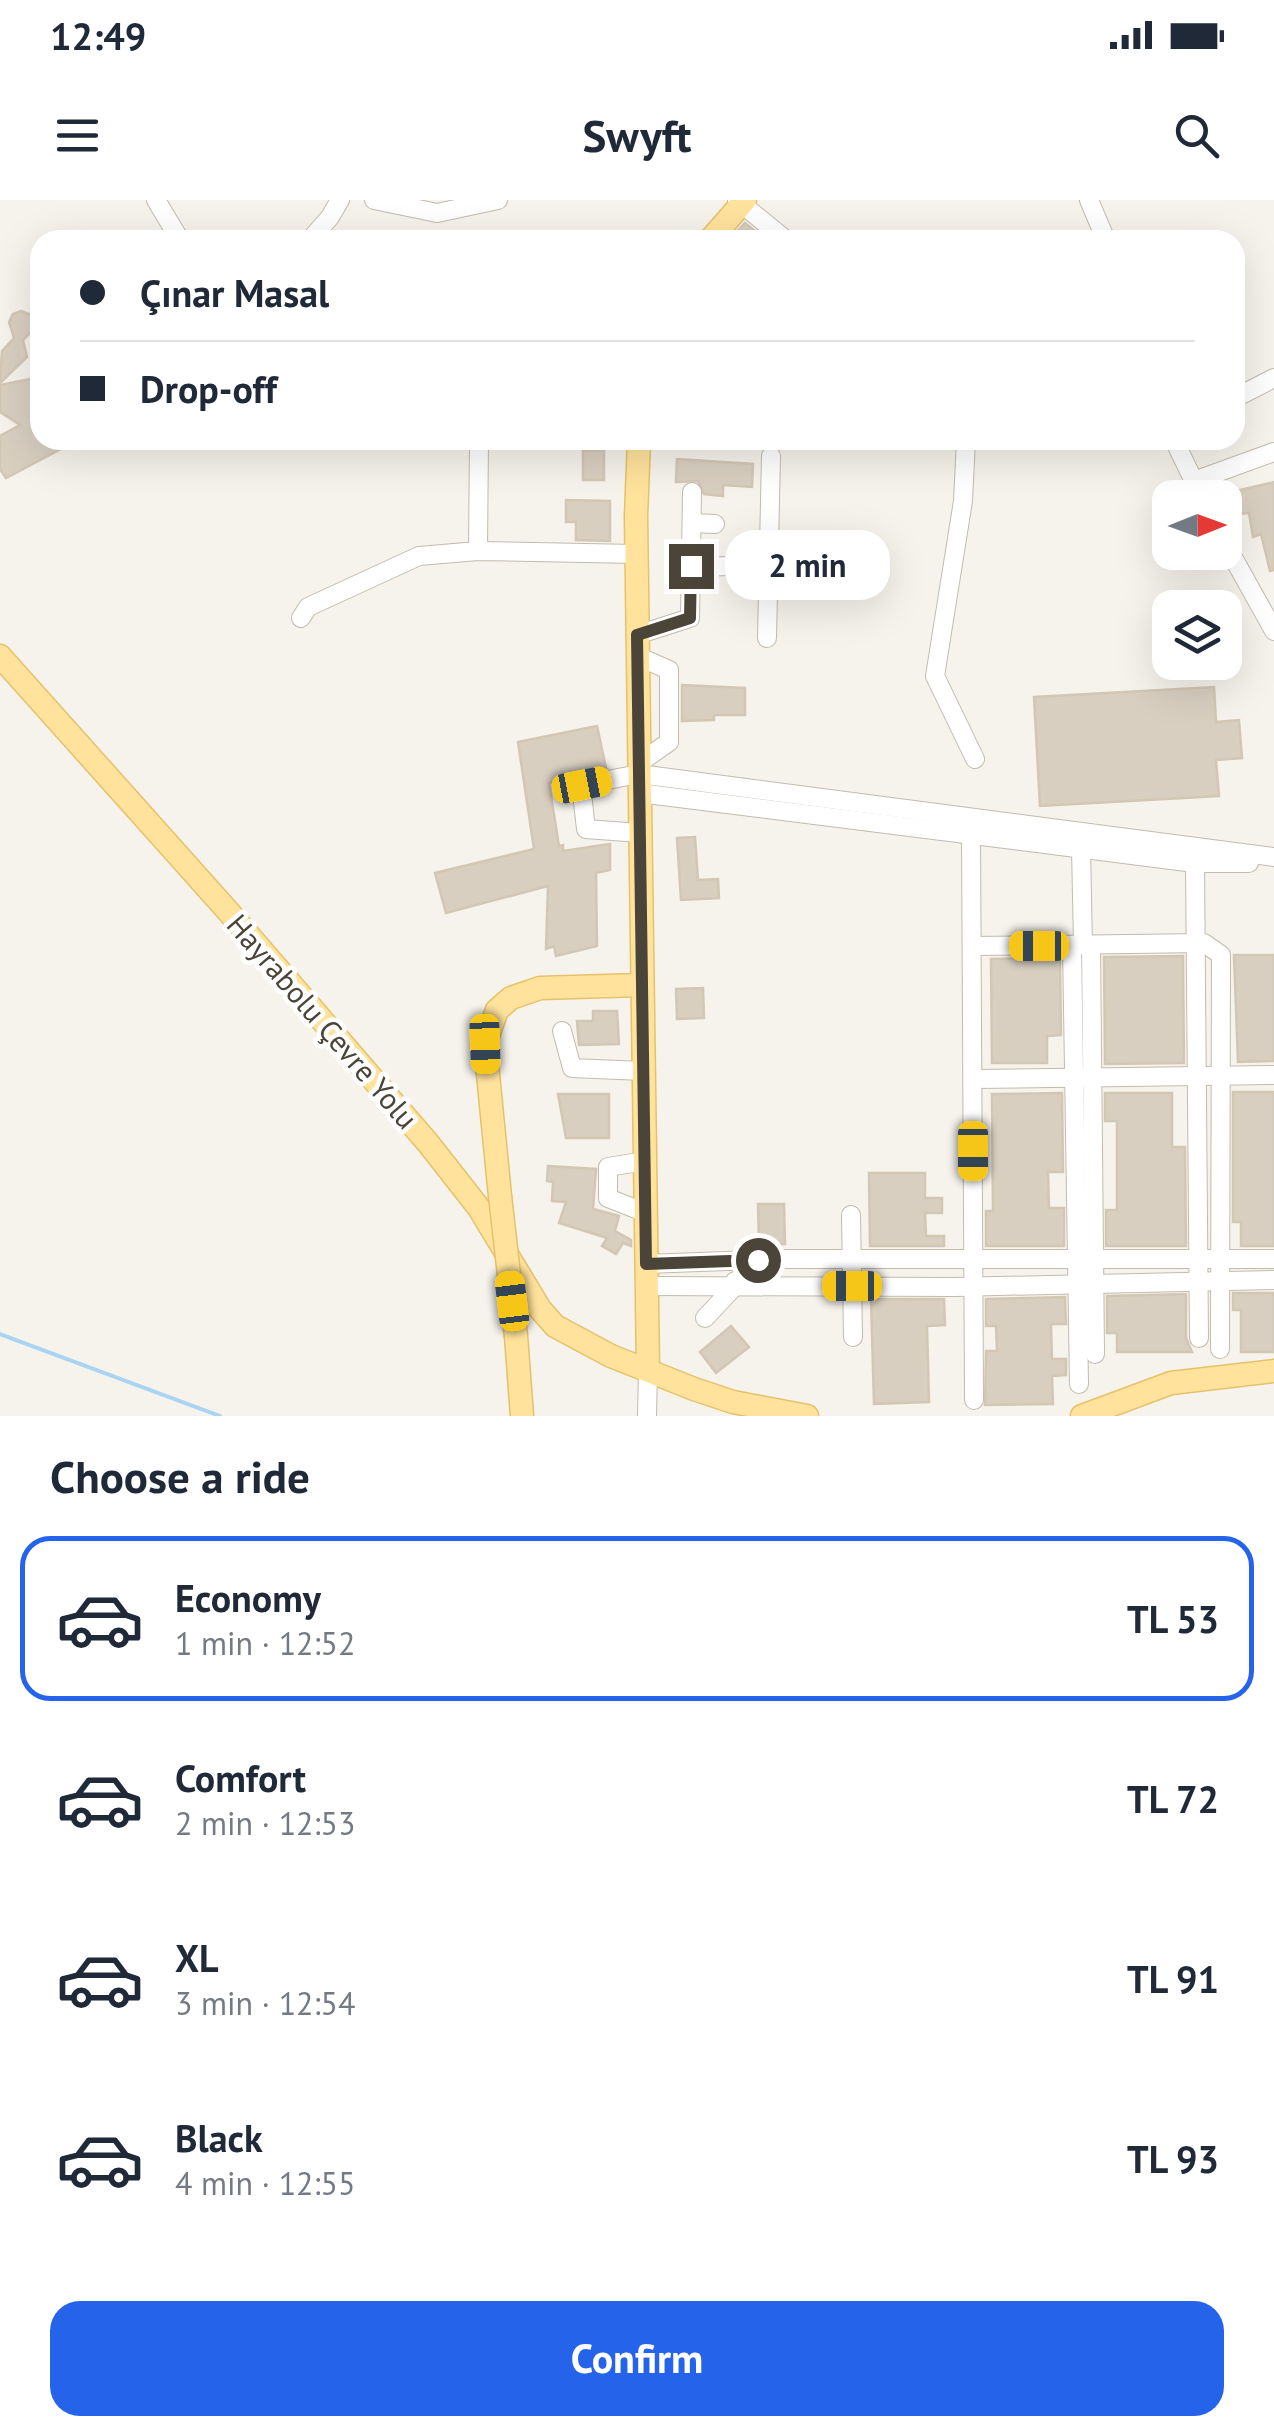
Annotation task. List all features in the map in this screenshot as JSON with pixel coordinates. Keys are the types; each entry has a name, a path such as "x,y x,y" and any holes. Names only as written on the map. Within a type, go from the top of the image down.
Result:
{"main road":[{"path":"718,230 741,201"},
{"path":"639,450 636,554 648,1370"},
{"name":"Hayrabolu Çevre Yolu","path":"0,656 428,1143 478,1208 555,1326 611,1356 733,1402 807,1416"},
{"path":"522,1416 485,1044 497,1010 511,998 540,988 641,986"},
{"path":"1082,1416 1171,1382 1274,1371"}],"street":[{"path":"156,200 174,230"},
{"path":"319,230 340,200"},
{"path":"374,200 438,213 498,200"},
{"path":"1089,200 1102,230"},
{"path":"741,201 774,230"},
{"path":"1245,393 1274,378"},
{"path":"478,551 479,450"},
{"path":"966,450 964,501 934,676 974,759"},
{"path":"1179,450 1194,480"},
{"path":"1216,480 1274,452"},
{"path":"767,638 770,456"},
{"path":"637,645 690,618 692,492"},
{"path":"692,523 715,524"},
{"path":"301,618 308,606 419,556 478,551 636,554"},
{"path":"691,566 768,565"},
{"path":"1240,570 1274,631"},
{"path":"640,834 586,829 582,785 639,777 1274,860"},
{"path":"639,777 971,835 1195,863 1274,860"},
{"path":"971,835 974,1400"},
{"path":"1080,848 1085,1259 1094,1354"},
{"path":"1195,863 1200,1338"},
{"path":"973,946 1204,943 1220,955 1220,1349"},
{"path":"562,1030 572,1068 643,1071"},
{"path":"973,1079 1274,1075"},
{"path":"644,1161 608,1167 608,1198 646,1213"},
{"path":"851,1215 853,1338"},
{"path":"647,1275 735,1261 1274,1259"},
{"path":"706,1318 735,1286 735,1261"},
{"path":"647,1275 735,1286 1274,1280"},
{"path":"1079,1384 1086,1284"},
{"path":"648,1370 648,1416"}],"building":[{"path":"21,311 30,315 30,333 23,340 27,357 0,383 2,351 14,338 9,322 13,314"},
{"path":"30,379 30,450 59,450 6,478 0,469 0,436 20,425 0,412 0,385"},
{"path":"604,450 604,480 583,480 583,451"},
{"path":"677,459 753,464 752,487 723,485 723,496 704,494 698,481 676,482"},
{"path":"1274,482 1274,570 1270,571 1261,534 1253,537 1249,513 1242,514 1242,490"},
{"path":"566,500 610,501 610,541 576,540 576,522 566,522"},
{"path":"682,685 745,688 745,715 682,721"},
{"path":"1214,687 1216,722 1239,720 1242,758 1216,760 1219,796 1040,806 1034,697"},
{"path":"597,726 606,768 549,783 563,851 610,844 610,870 596,873 597,946 556,956 554,946 546,949 548,886 446,913 435,873 534,849 518,742"},
{"path":"695,837 698,880 718,879 719,898 681,900 677,838"},
{"path":"1234,955 1274,955 1274,1061 1238,1062"},
{"path":"1183,956 1184,1063 1105,1064 1104,957"},
{"path":"1060,958 1061,1035 1047,1036 1047,1063 992,1063 991,959"},
{"path":"703,988 704,1018 677,1019 676,989"},
{"path":"593,1011 617,1011 619,1044 579,1045 577,1021 593,1021"},
{"path":"1233,1092 1274,1092 1274,1246 1241,1246 1241,1222 1233,1222"},
{"path":"1062,1093 1063,1172 1048,1172 1049,1208 1064,1208 1064,1246 986,1246 986,1211 993,1211 992,1094"},
{"path":"1105,1093 1172,1093 1172,1147 1185,1147 1186,1246 1106,1246 1106,1210 1117,1210 1117,1121 1105,1121"},
{"path":"558,1094 609,1094 609,1138 566,1138"},
{"path":"548,1166 596,1169 593,1209 619,1216 615,1231 631,1240 631,1246 623,1243 616,1254 602,1246 607,1238 559,1223 566,1202 552,1201 553,1182 547,1181"},
{"path":"869,1173 925,1173 925,1198 942,1198 942,1213 925,1213 926,1236 944,1236 944,1246 870,1246"},
{"path":"758,1204 784,1204 785,1244 759,1245"},
{"path":"1233,1293 1274,1293 1274,1352 1241,1352 1241,1310 1233,1310"},
{"path":"1186,1294 1186,1338 1192,1352 1117,1352 1117,1333 1107,1333 1107,1296"},
{"path":"1065,1297 1066,1324 1051,1324 1052,1359 1066,1359 1066,1375 1052,1376 1053,1404 985,1405 986,1351 997,1351 996,1326 986,1326 986,1299"},
{"path":"871,1299 944,1299 945,1325 927,1326 929,1402 874,1404"},
{"path":"731,1326 749,1347 716,1373 700,1352"}],"waterway":[{"path":"0,1334 220,1416"}],"route":[{"path":"691,566 690,618 637,635 646,1264 758,1260"}]}
